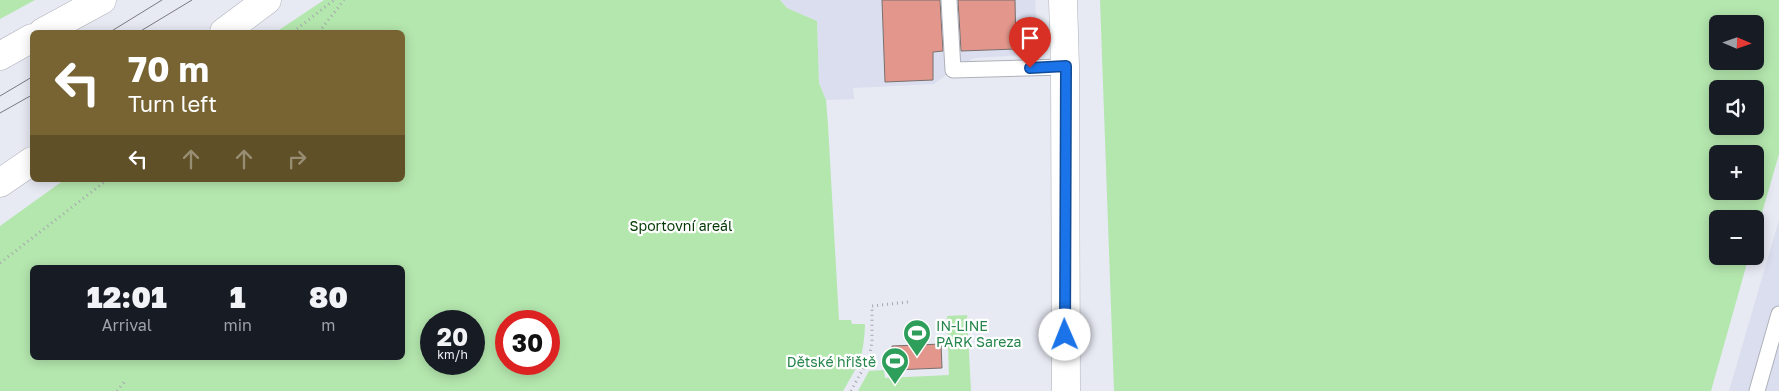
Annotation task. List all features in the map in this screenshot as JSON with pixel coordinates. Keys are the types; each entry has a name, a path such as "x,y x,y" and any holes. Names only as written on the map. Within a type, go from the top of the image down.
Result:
{"street":[{"path":"47,30 102,0"},
{"path":"227,30 267,0"},
{"path":"1063,0 1066,66 1066,391"},
{"path":"0,56 30,39"},
{"path":"0,183 30,162"}],"lane":[{"path":"949,0 953,70 1066,66"},
{"path":"1757,391 1779,314"}],"path":[{"path":"296,30 334,0"},
{"path":"322,30 344,0"},
{"path":"0,263 104,182"},
{"path":"851,391 869,358 872,342 872,306 908,302"},
{"path":"117,391 125,381"}],"shaded area":[{"path":"780,0 1035,0 1038,54 974,58 934,84 853,88 854,99 826,100 819,83 817,21 787,8"},
{"path":"1779,220 1779,391 1729,391"}],"green space":[{"path":"0,0 35,0 0,19"},
{"name":"Sportovní areál","path":"324,0 780,0 787,8 817,21 819,83 826,100 828,125 839,320 851,320 852,324 865,324 860,359 843,391 0,391 0,226 61,182 405,182 405,30 279,30"},
{"path":"1100,0 1779,0 1779,154 1763,210 1709,210 1709,265 1746,265 1711,391 1114,391"},
{"path":"967,315 971,391 858,391 869,371 884,370 885,378 949,375 947,316"}],"building":[{"path":"882,0 940,0 943,51 933,52 933,80 885,82"},
{"path":"958,0 1015,0 1016,49 961,51"},
{"name":"IN-LINE PARK Sareza","path":"941,344 942,368 893,370 892,346"}],"tram line":[{"path":"113,30 162,0"},
{"path":"142,30 192,0"},
{"path":"0,96 30,78"},
{"path":"0,113 30,96"}],"place":[{"name":"IN-LINE PARK Sareza","path":"917,357"},
{"name":"Dětské hřiště","path":"895,385"}],"route":[{"path":"1030,68 1066,66 1065,335"}]}
